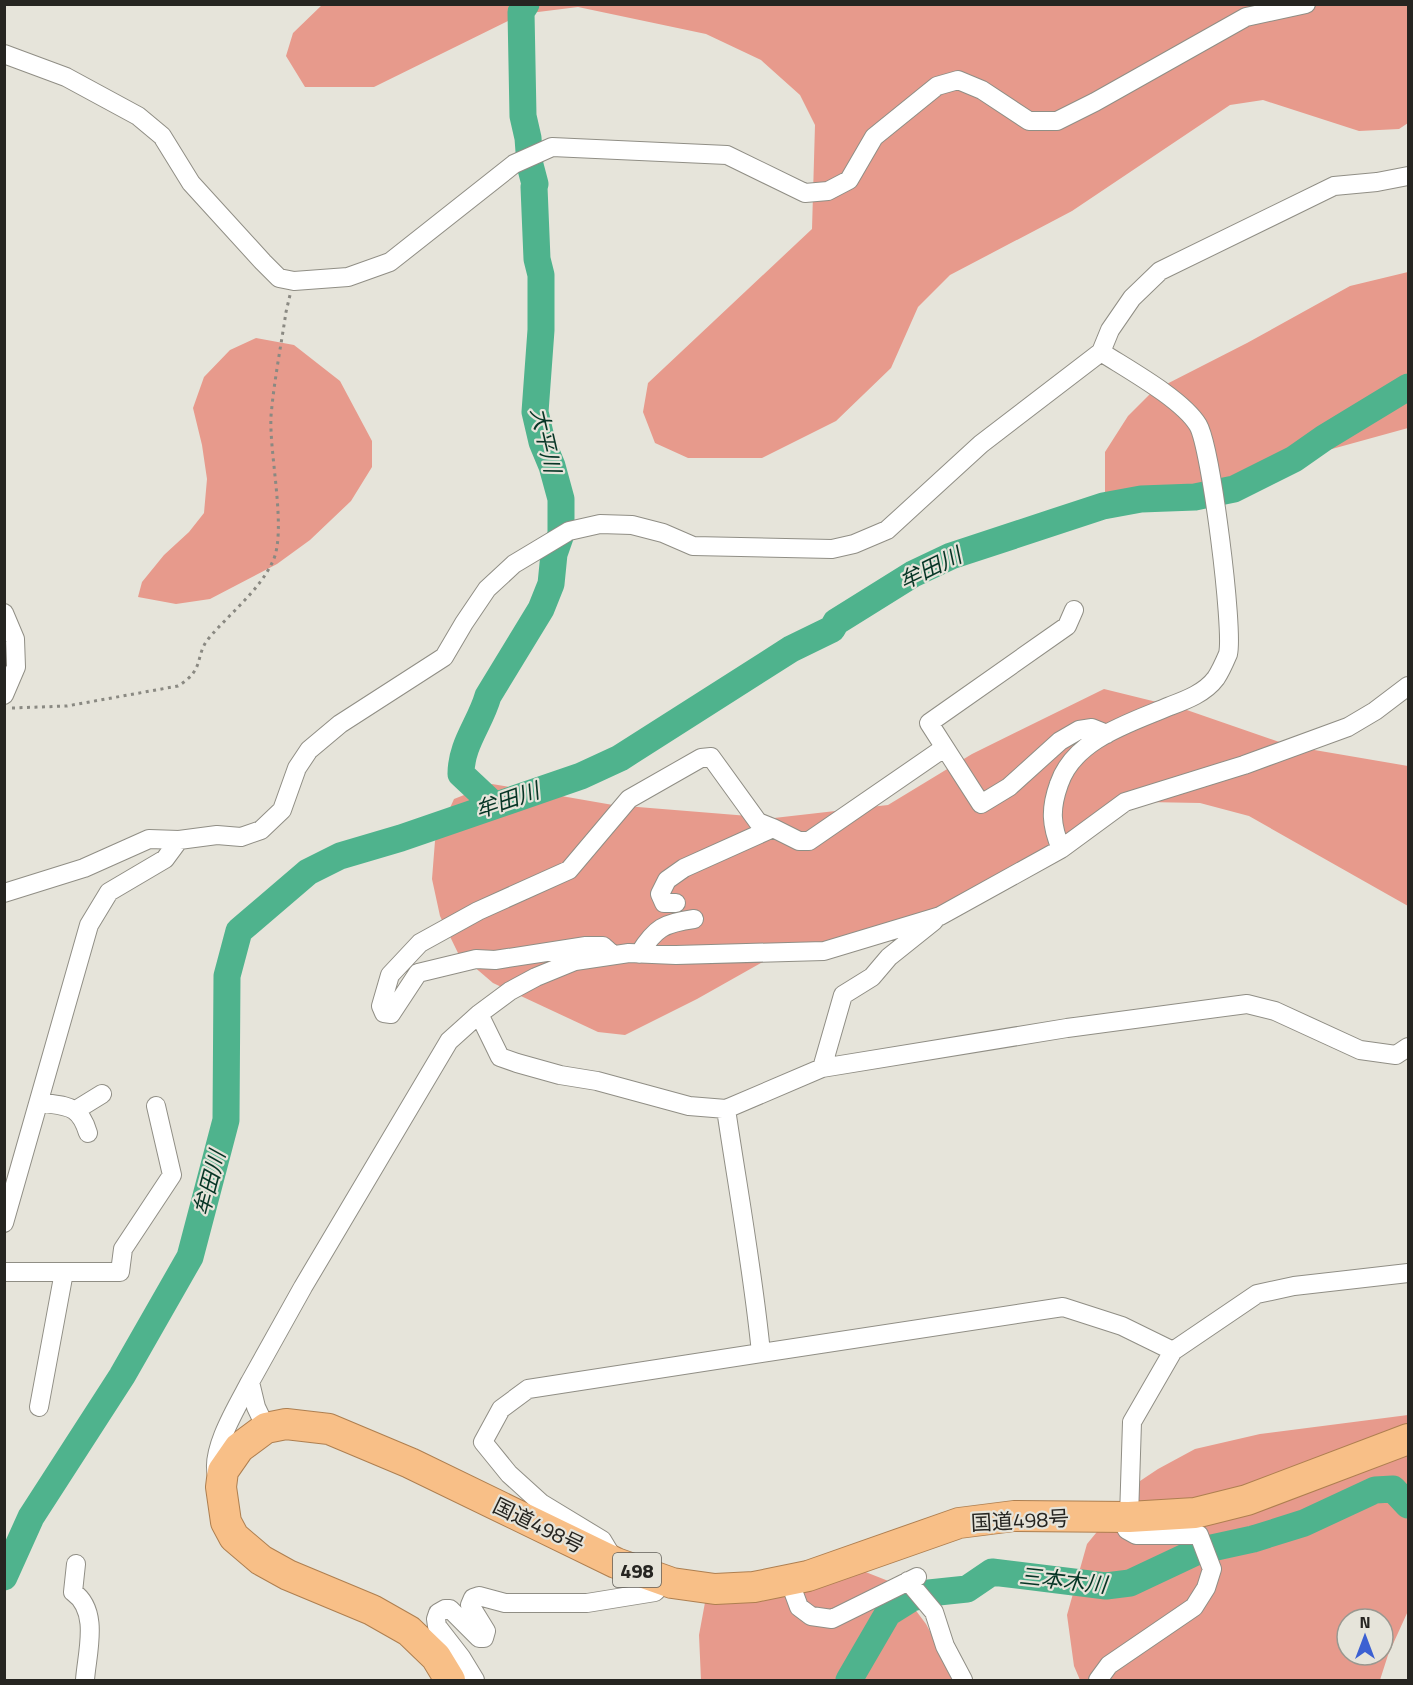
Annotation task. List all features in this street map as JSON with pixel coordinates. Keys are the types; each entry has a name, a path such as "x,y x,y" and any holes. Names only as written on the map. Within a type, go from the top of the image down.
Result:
{"highway":[{"name":"国道498号","path":"450,1680 436,1657 410,1632 372,1610 288,1575 261,1560 234,1537 226,1522 221,1487 223,1471 238,1448 266,1428 286,1424 329,1429 410,1463 616,1563 666,1581 715,1589 754,1587 808,1576 959,1523 1014,1516 1125,1517 1195,1514 1247,1500 1408,1438"}],"street":[{"path":"4,54 66,76 138,116 162,136 191,183 263,262 279,278 294,281 348,277 390,262 514,164 552,147 727,155 805,193 828,191 849,180 874,138 937,86 958,80 982,90 1029,121 1057,121 1246,17 1306,4"},
{"path":"4,893 84,868 149,839 179,840 217,835 241,837 261,830 282,810 297,768 309,750 340,724 444,657 487,589 514,564 569,531 600,524 632,525 663,533 693,546 832,549 854,544 886,530 981,444 1101,352 1110,330 1132,298 1161,271 1334,186 1408,176"},
{"path":"1061,849 1053,829 1053,800 1063,771 1082,750 1107,734 1195,696 1216,678 1228,653 1229,619 1211,470 1199,427 1184,407 1101,352"},
{"path":"1074,610 1067,626 929,723 981,804 1009,787 1060,741 1079,730 1092,728 1107,734"},
{"path":"4,613 15,639 16,667 4,694"},
{"path":"822,1068 843,996 872,977 889,957 940,916 1061,849 1125,802 1244,765 1348,727 1375,711 1408,686"},
{"path":"613,956 603,946 586,946 495,960 476,959 418,973 391,1014 384,1013 381,1006 390,975 420,943 478,911 568,870 629,799 701,758 711,757 758,822 799,841 809,841 944,748"},
{"path":"676,903 664,903 660,894 667,880 684,868 773,828"},
{"path":"4,1223 89,924 109,892 165,859 179,840"},
{"path":"221,1487 215,1469 218,1454 231,1419 249,1382 449,1041 479,1014 510,991 536,977 575,961 639,954 676,956 824,951 940,916"},
{"path":"639,954 651,935 664,925 694,919"},
{"path":"479,1014 500,1057 517,1064 597,1081 689,1106 726,1109 822,1068 1078,1026 1247,1004 1275,1011 1360,1050 1396,1055 1408,1047"},
{"path":"76,1110 102,1094"},
{"path":"39,1102 76,1110 84,1118 88,1133"},
{"path":"4,1272 120,1272 123,1250 172,1175 156,1106"},
{"path":"726,1109 755,1292 761,1353"},
{"path":"39,1407 64,1272"},
{"path":"1098,1680 1110,1665 1194,1606 1206,1588 1212,1569 1199,1535 1136,1535 1127,1530 1125,1517 1132,1422 1173,1351 1257,1294 1294,1286 1408,1273"},
{"path":"616,1563 602,1540 541,1503 509,1474 483,1442 501,1409 528,1389 1063,1307 1122,1326 1173,1351"},
{"path":"249,1382 256,1407 266,1428"},
{"path":"76,1564 73,1593 81,1598 90,1619 85,1680"},
{"path":"789,1580 799,1607 811,1616 831,1619 911,1580 934,1612 945,1646 963,1680"},
{"path":"475,1680 437,1626 438,1613 445,1609 450,1609 479,1638 484,1638 486,1631 470,1605 473,1598 479,1596 505,1603 587,1603 655,1593 666,1581"}],"path":[{"path":"4,709 67,706 178,686 191,678 198,666 206,641 260,582 273,561 277,548 271,416 286,312 294,281"}],"shaded area":[{"path":"323,4 1408,5 1408,123 1399,129 1359,131 1263,100 1230,105 1072,211 950,275 918,307 891,368 836,421 762,458 688,458 655,443 643,412 648,383 812,229 815,125 800,95 761,60 706,34 578,7 522,14 374,87 305,87 286,56 293,33"},
{"path":"1408,272 1408,428 1292,460 1249,479 1212,500 1146,503 1122,500 1105,492 1105,452 1128,416 1153,391 1247,343 1350,286"},
{"path":"256,338 294,345 340,381 372,441 372,467 351,501 310,540 277,564 210,599 176,604 138,597 142,582 204,513 207,479 193,408 204,377 230,350"},
{"path":"1104,689 1181,708 1291,746 1408,766 1408,906 1249,816 1200,803 1147,802 1098,814 962,912 775,955 697,999 625,1035 598,1032 493,983 458,953 440,916 432,879 435,841 454,799 492,784 613,805 774,818 888,805 972,754"},
{"path":"1408,1415 1408,1611 1395,1640 1395,1607 1335,1607 1335,1667 1384,1667 1380,1680 1080,1680 1074,1666 1067,1615 1087,1544 1137,1483 1195,1449 1260,1434"},
{"path":"863,1571 896,1584 926,1624 956,1680 701,1680 699,1635 706,1597"}],"waterway":[{"name":"大平川","path":"494,805 461,774 464,753 488,696 541,609 551,584 554,554 561,534 561,499 552,466 542,442 535,412 541,330 541,275 537,259 535,184 523,116 521,12 526,4"},
{"name":"牟田川","path":"4,1577 31,1517 122,1376 190,1257 226,1120 227,976 239,931 308,872 340,856 401,838 581,776 620,758 791,649 832,629 836,622 913,574 951,556 1103,506 1141,499 1195,497 1234,489 1294,459 1408,387"},
{"name":"三本木川","path":"849,1680 888,1613 912,1598 929,1593 967,1589 992,1572 1106,1586 1130,1583 1198,1551 1253,1539 1304,1523 1375,1490 1393,1489 1408,1505"}]}
